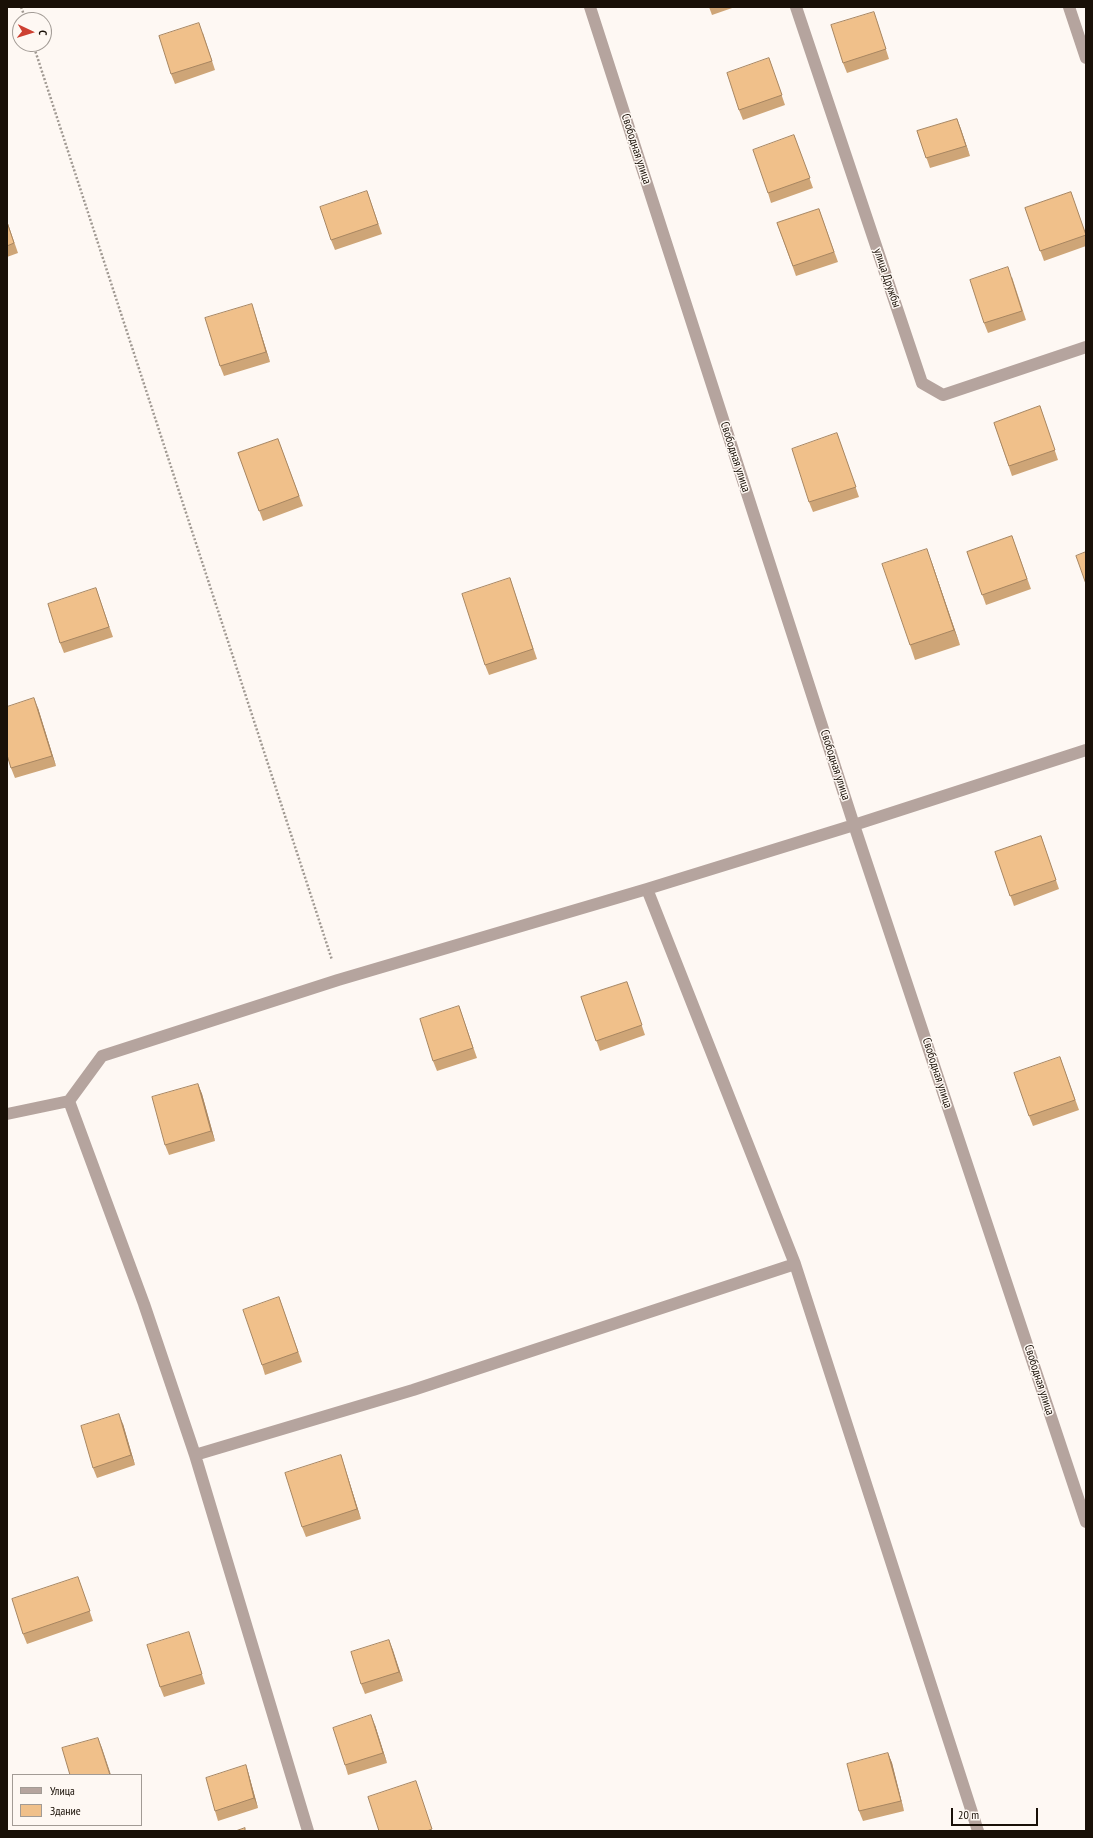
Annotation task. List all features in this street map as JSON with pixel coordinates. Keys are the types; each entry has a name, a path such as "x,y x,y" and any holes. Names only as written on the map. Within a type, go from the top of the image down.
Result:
{"street":[{"name":"Свободная улица","path":"590,7 854,825 1086,1522"},
{"name":"улица Дружбы","path":"796,7 922,383 943,395 1086,347"},
{"path":"1069,7 1086,58"},
{"path":"7,1114 69,1101 102,1056 338,980 647,889 854,825 1086,750"},
{"path":"647,889 795,1264 978,1831"},
{"path":"69,1101 144,1304 195,1455 308,1831"},
{"path":"195,1455 413,1390 795,1264"}],"path":[{"path":"36,52 338,980"}],"building":[{"path":"874,12 886,49 843,63 831,25"},
{"path":"199,23 212,61 171,74 159,36"},
{"path":"769,58 782,95 739,110 727,73"},
{"path":"957,119 966,146 926,158 917,131"},
{"path":"794,135 810,178 768,193 753,150"},
{"path":"367,191 378,224 331,240 320,207"},
{"path":"1071,192 1086,235 1040,251 1025,208"},
{"path":"819,209 834,252 793,266 777,223"},
{"path":"7,222 14,243 7,246"},
{"path":"1008,267 1022,311 984,323 970,280"},
{"path":"252,304 266,352 220,366 205,318"},
{"path":"1040,406 1055,450 1009,466 994,423"},
{"path":"837,433 856,487 809,502 792,449"},
{"path":"278,439 299,496 259,511 238,453"},
{"path":"1012,536 1027,579 982,595 967,552"},
{"path":"927,549 954,630 910,645 882,564"},
{"path":"1086,552 1086,584 1076,556"},
{"path":"510,578 533,649 485,665 462,594"},
{"path":"96,588 109,627 60,643 48,604"},
{"path":"34,698 52,756 11,768 7,755 7,707"},
{"path":"1041,836 1056,880 1010,896 995,852"},
{"path":"627,982 642,1025 596,1041 581,997"},
{"path":"459,1006 473,1048 433,1061 420,1019"},
{"path":"1060,1057 1075,1100 1029,1116 1014,1073"},
{"path":"198,1084 211,1131 165,1145 152,1097"},
{"path":"279,1297 298,1352 262,1365 243,1310"},
{"path":"119,1414 131,1455 93,1468 81,1426"},
{"path":"341,1455 357,1509 302,1527 285,1473"},
{"path":"78,1577 90,1611 23,1634 12,1599"},
{"path":"189,1632 202,1674 160,1687 147,1645"},
{"path":"389,1640 399,1672 361,1684 351,1652"},
{"path":"371,1715 383,1753 345,1765 333,1728"},
{"path":"98,1738 110,1774 70,1774 62,1748"},
{"path":"888,1753 901,1801 859,1811 847,1764"},
{"path":"246,1765 254,1798 215,1811 206,1778"},
{"path":"416,1781 432,1829 427,1831 379,1831 368,1797"},
{"path":"245,1828 245,1831 236,1831"}]}
